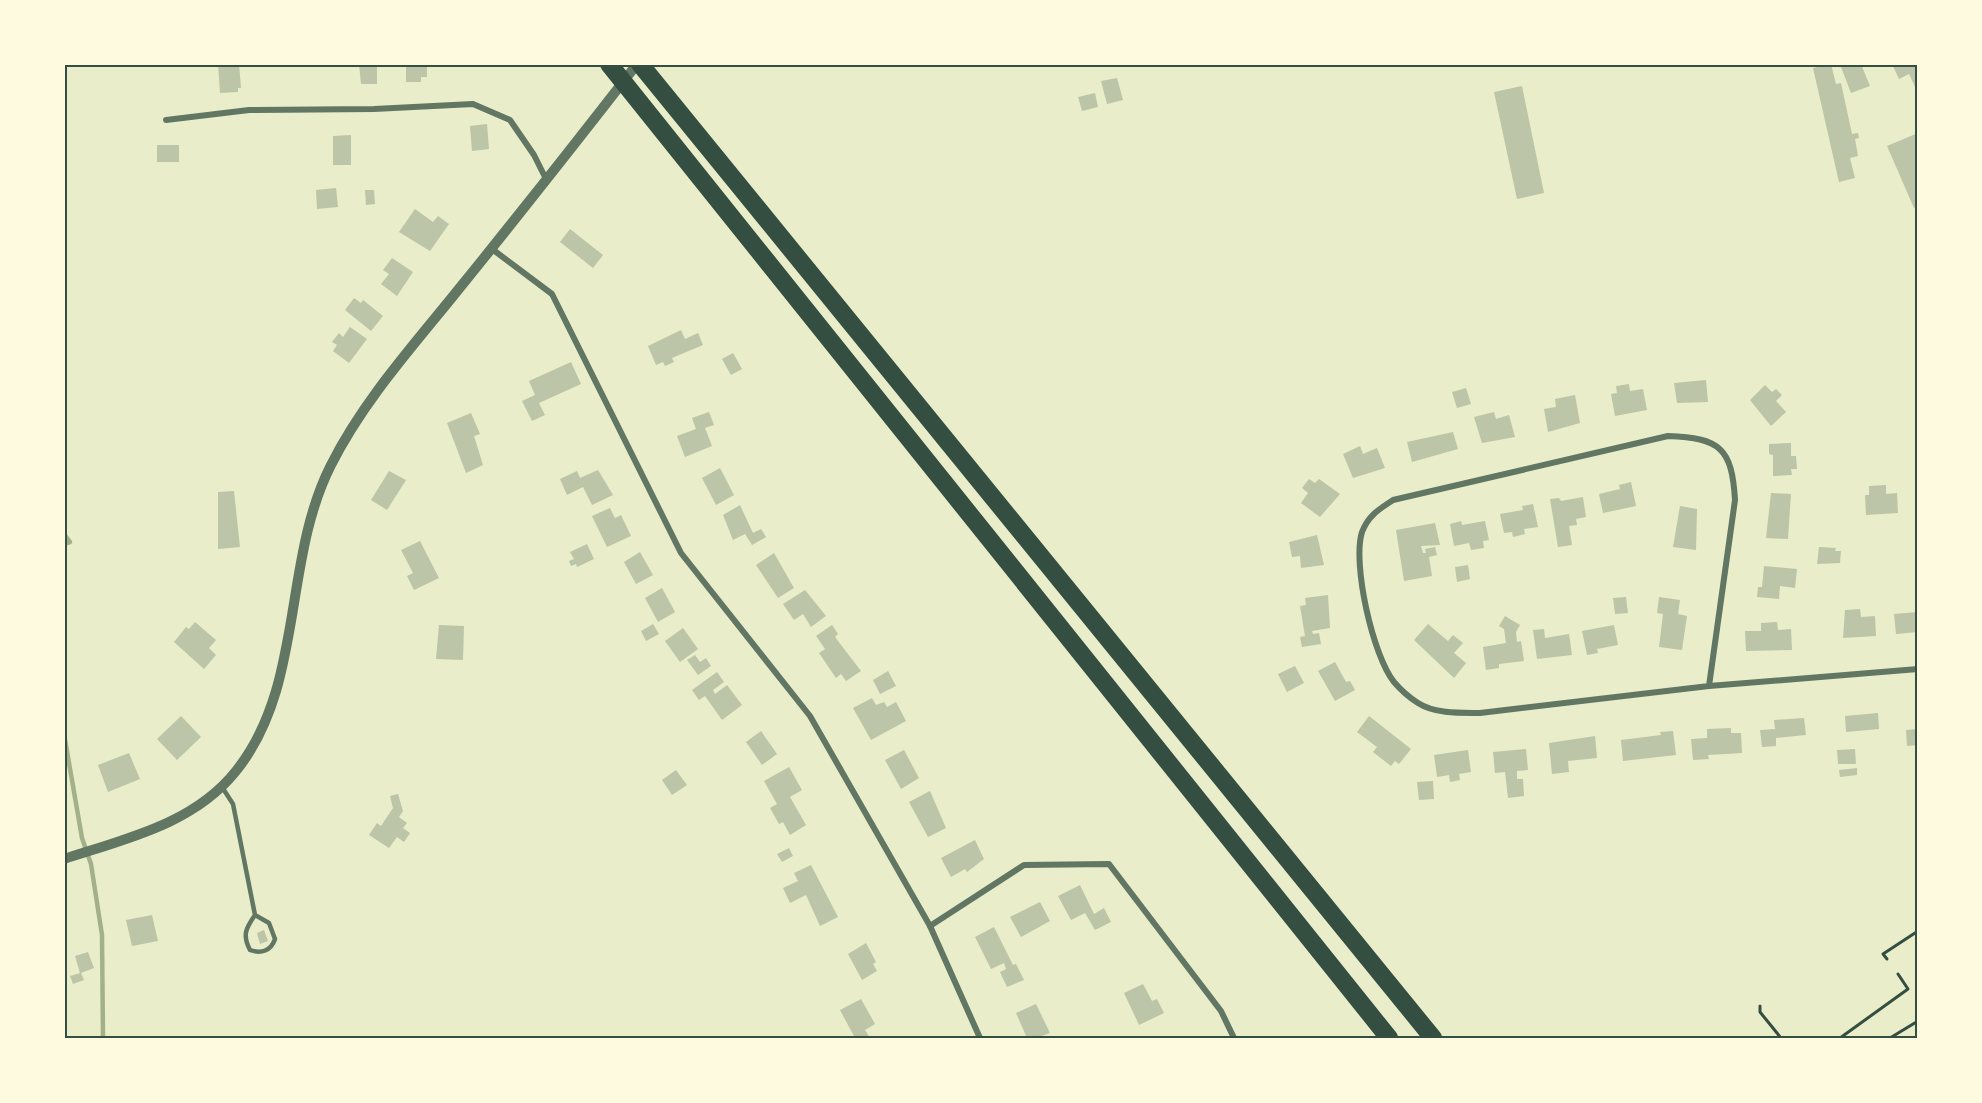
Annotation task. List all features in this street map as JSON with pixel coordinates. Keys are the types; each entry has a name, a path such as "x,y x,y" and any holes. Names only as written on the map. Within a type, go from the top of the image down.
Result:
{"highway":[{"path":"611,67 1389,1038"},
{"path":"642,68 1132,665 1433,1038"}],"street":[{"path":"64,859 175,819 200,805 222,787 254,745 273,700 305,538 318,495 331,465 354,424 546,179 642,68"},
{"path":"166,120 249,110 374,109 473,104 510,120 534,155 546,179"},
{"path":"492,249 552,294 681,553 810,716 930,926 980,1038"},
{"path":"1709,686 1735,500 1733,471 1719,446 1696,437 1668,436 1392,500 1373,512 1362,532 1359,559 1365,605 1393,681 1419,704 1444,712 1480,713 1709,686 1917,669"},
{"path":"930,926 1024,865 1109,864 1221,1011 1234,1038"}],"lane":[{"path":"222,787 233,804 255,915 244,935 250,950 258,953 267,951 275,939 269,922 255,915"}],"path":[{"path":"1887,959 1883,954 1917,931"},
{"path":"1840,1038 1908,989 1898,974"},
{"path":"1760,1006 1760,1012 1781,1038"},
{"path":"1890,1038 1917,1021"}],"building":[{"path":"218,64 239,64 241,88 238,88 238,92 220,93"},
{"path":"359,64 377,64 377,84 361,84"},
{"path":"406,64 427,64 427,77 421,77 421,82 406,82"},
{"path":"1831,64 1836,84 1841,83 1852,134 1858,133 1859,138 1855,139 1858,156 1850,158 1855,178 1839,182 1813,68"},
{"path":"1847,64 1861,64 1870,86 1851,93 1841,67"},
{"path":"1892,64 1918,64 1918,93 1909,74 1899,79"},
{"path":"1117,78 1123,100 1107,104 1101,81"},
{"path":"1522,86 1544,193 1517,199 1494,92"},
{"path":"1095,93 1098,107 1082,111 1078,97"},
{"path":"487,124 489,149 472,151 470,126"},
{"path":"1918,133 1918,206 1914,208 1887,146"},
{"path":"351,135 351,165 333,165 333,136"},
{"path":"157,145 179,145 179,162 157,162"},
{"path":"336,188 338,207 317,209 316,190"},
{"path":"365,190 374,190 375,204 366,205"},
{"path":"415,209 433,222 438,216 449,224 430,251 399,232"},
{"path":"570,229 603,255 593,268 560,242"},
{"path":"392,258 413,272 397,296 381,284 389,274 383,270"},
{"path":"354,298 361,303 363,300 383,316 371,331 345,310"},
{"path":"350,327 367,339 349,363 333,351 337,345 332,342 339,333 343,337"},
{"path":"681,330 685,339 698,333 703,345 672,358 674,362 665,366 663,362 656,365 648,346"},
{"path":"733,353 742,369 731,375 722,359"},
{"path":"571,362 581,384 539,403 545,415 532,421 522,401 535,395 529,381"},
{"path":"1706,380 1708,402 1677,403 1674,383"},
{"path":"1629,384 1630,391 1643,389 1647,410 1615,416 1611,394 1617,393 1616,386"},
{"path":"1765,385 1772,392 1776,389 1782,395 1776,401 1786,412 1771,426 1750,400"},
{"path":"1466,388 1471,404 1457,408 1452,392"},
{"path":"1575,395 1580,423 1548,432 1544,409 1556,407 1555,399"},
{"path":"709,412 714,425 705,428 712,446 685,457 677,436 696,429 692,418"},
{"path":"1494,412 1496,419 1509,415 1515,437 1482,443 1474,417"},
{"path":"471,413 480,434 474,436 483,465 466,473 447,423"},
{"path":"1453,432 1458,449 1412,462 1407,442"},
{"path":"1791,443 1791,456 1796,456 1797,469 1791,469 1792,475 1773,476 1773,455 1769,454 1769,444"},
{"path":"1360,446 1363,454 1377,448 1385,468 1353,478 1343,454"},
{"path":"720,468 734,495 716,505 702,478"},
{"path":"598,470 613,495 592,505 583,487 567,495 560,479 577,471 580,478"},
{"path":"389,471 406,480 387,510 371,500"},
{"path":"1309,479 1315,483 1319,479 1340,494 1320,517 1301,503 1308,493 1302,488"},
{"path":"1631,482 1636,506 1603,513 1599,494 1620,489 1619,485"},
{"path":"1886,485 1886,494 1897,493 1898,513 1866,515 1865,495 1869,495 1869,486"},
{"path":"234,491 240,547 218,549 218,492"},
{"path":"1771,493 1791,494 1788,539 1766,538"},
{"path":"1583,497 1586,517 1576,519 1577,525 1569,526 1572,545 1558,547 1550,499 1559,498 1561,501"},
{"path":"1533,504 1538,527 1524,529 1525,534 1513,537 1512,532 1504,533 1500,514 1523,510 1522,506"},
{"path":"740,505 753,533 761,529 766,537 752,545 745,534 733,540 723,515"},
{"path":"1680,506 1697,509 1696,550 1673,547"},
{"path":"610,508 615,518 621,515 631,536 607,547 592,516"},
{"path":"1461,521 1462,525 1485,521 1489,540 1483,541 1484,548 1471,550 1469,543 1454,546 1450,524"},
{"path":"1435,523 1440,545 1421,546 1423,553 1426,553 1425,549 1435,547 1437,555 1429,557 1432,576 1404,581 1396,530"},
{"path":"1317,535 1324,565 1301,568 1300,556 1292,557 1289,542"},
{"path":"420,541 439,578 414,590 407,576 413,573 401,550"},
{"path":"587,544 594,559 577,567 576,564 571,566 569,561 574,559 570,552"},
{"path":"1819,547 1836,548 1835,551 1841,551 1840,563 1817,564"},
{"path":"640,552 653,575 636,584 624,562"},
{"path":"774,553 794,588 778,598 756,565"},
{"path":"1468,565 1470,579 1457,582 1455,567"},
{"path":"1764,566 1797,569 1795,588 1780,586 1779,599 1757,597 1758,587 1762,587"},
{"path":"662,588 675,612 658,622 645,598"},
{"path":"805,590 826,616 811,627 803,614 794,620 783,604"},
{"path":"1328,595 1330,628 1312,631 1313,634 1319,633 1321,644 1302,647 1300,637 1305,636 1300,606 1306,605 1305,598"},
{"path":"1626,597 1628,613 1615,614 1613,598"},
{"path":"1659,597 1680,600 1678,614 1687,616 1682,650 1659,647 1663,614 1657,613"},
{"path":"1860,609 1861,617 1875,616 1876,636 1843,638 1845,610"},
{"path":"1918,612 1918,632 1896,634 1894,614"},
{"path":"1505,616 1520,625 1516,632 1517,642 1521,641 1524,661 1499,664 1499,668 1486,670 1483,647 1506,643 1504,629 1499,626"},
{"path":"195,622 216,640 209,648 216,655 204,669 174,642 186,627 189,629"},
{"path":"1777,622 1778,630 1791,629 1792,650 1746,651 1745,631 1761,631 1761,623"},
{"path":"653,624 659,634 646,641 641,631"},
{"path":"1428,624 1448,641 1453,635 1463,643 1454,653 1466,663 1454,678 1414,640"},
{"path":"439,625 464,626 463,660 436,659"},
{"path":"832,625 838,634 835,637 861,671 846,681 841,674 836,678 819,653 825,649 816,636"},
{"path":"1614,625 1618,645 1597,649 1598,653 1587,655 1582,631"},
{"path":"683,628 698,649 680,662 665,641"},
{"path":"1544,629 1545,638 1569,634 1572,655 1537,659 1533,630"},
{"path":"695,655 700,662 706,658 711,666 698,675 687,660"},
{"path":"1335,662 1346,682 1350,681 1355,690 1335,701 1318,671"},
{"path":"1295,666 1304,683 1287,692 1278,674"},
{"path":"888,671 896,686 880,694 873,680"},
{"path":"717,672 724,682 713,690 715,694 727,685 742,705 722,720 705,696 699,700 692,690"},
{"path":"872,698 876,705 884,702 887,707 896,702 906,721 871,740 853,708"},
{"path":"1878,713 1879,729 1846,732 1845,716"},
{"path":"181,716 201,737 177,760 157,739"},
{"path":"1369,716 1411,749 1399,764 1395,761 1391,766 1373,752 1377,747 1357,732"},
{"path":"1804,718 1806,735 1776,738 1776,746 1762,747 1760,730 1775,729 1774,720"},
{"path":"1731,728 1731,733 1741,733 1742,753 1708,755 1709,759 1693,760 1691,739 1707,738 1707,729"},
{"path":"1918,729 1918,745 1907,746 1906,730"},
{"path":"761,731 777,754 762,765 746,742"},
{"path":"1673,731 1676,755 1623,761 1621,740 1661,735 1660,732"},
{"path":"1595,736 1597,758 1568,761 1569,772 1552,774 1549,743"},
{"path":"1526,749 1528,770 1517,771 1517,779 1523,779 1524,796 1508,798 1505,772 1495,773 1493,752"},
{"path":"1855,749 1856,764 1838,764 1837,750"},
{"path":"904,750 919,778 901,789 885,760"},
{"path":"1468,750 1471,772 1459,774 1460,780 1450,782 1449,775 1437,777 1434,755"},
{"path":"129,753 140,779 108,792 98,765"},
{"path":"789,767 802,790 790,797 806,825 790,835 783,822 779,824 770,808 777,804 764,781"},
{"path":"1857,768 1857,775 1840,777 1839,770"},
{"path":"676,770 687,785 672,795 662,780"},
{"path":"1433,781 1434,799 1419,800 1417,782"},
{"path":"930,791 946,828 928,837 909,802"},
{"path":"398,794 403,811 399,817 407,823 403,828 410,833 404,842 397,837 389,848 369,835 377,823 381,826 393,808 390,796"},
{"path":"975,840 984,859 967,872 965,869 951,877 941,858"},
{"path":"789,848 793,856 782,862 777,854"},
{"path":"811,865 838,917 820,926 806,895 790,903 783,888 798,881 794,873"},
{"path":"1080,885 1094,914 1104,908 1111,922 1095,930 1085,913 1071,920 1058,896"},
{"path":"1040,902 1050,921 1021,937 1010,917"},
{"path":"152,915 158,941 132,946 126,920"},
{"path":"994,927 1013,965 1016,964 1024,980 1007,987 1000,972 1006,969 1004,963 991,969 975,937"},
{"path":"264,930 268,941 260,944 257,933"},
{"path":"866,943 876,962 873,964 877,971 862,980 848,954"},
{"path":"88,952 94,968 81,973 84,980 73,984 70,976 80,973 75,956"},
{"path":"1143,984 1152,1001 1157,999 1164,1013 1139,1025 1124,993"},
{"path":"861,999 875,1024 865,1030 870,1038 855,1038 840,1010"},
{"path":"1036,1004 1050,1033 1036,1038 1027,1038 1016,1013"}],"waterway":[{"path":"64,534 70,542 64,544"},
{"path":"64,734 82,838 91,864 102,935 103,1038"}]}
